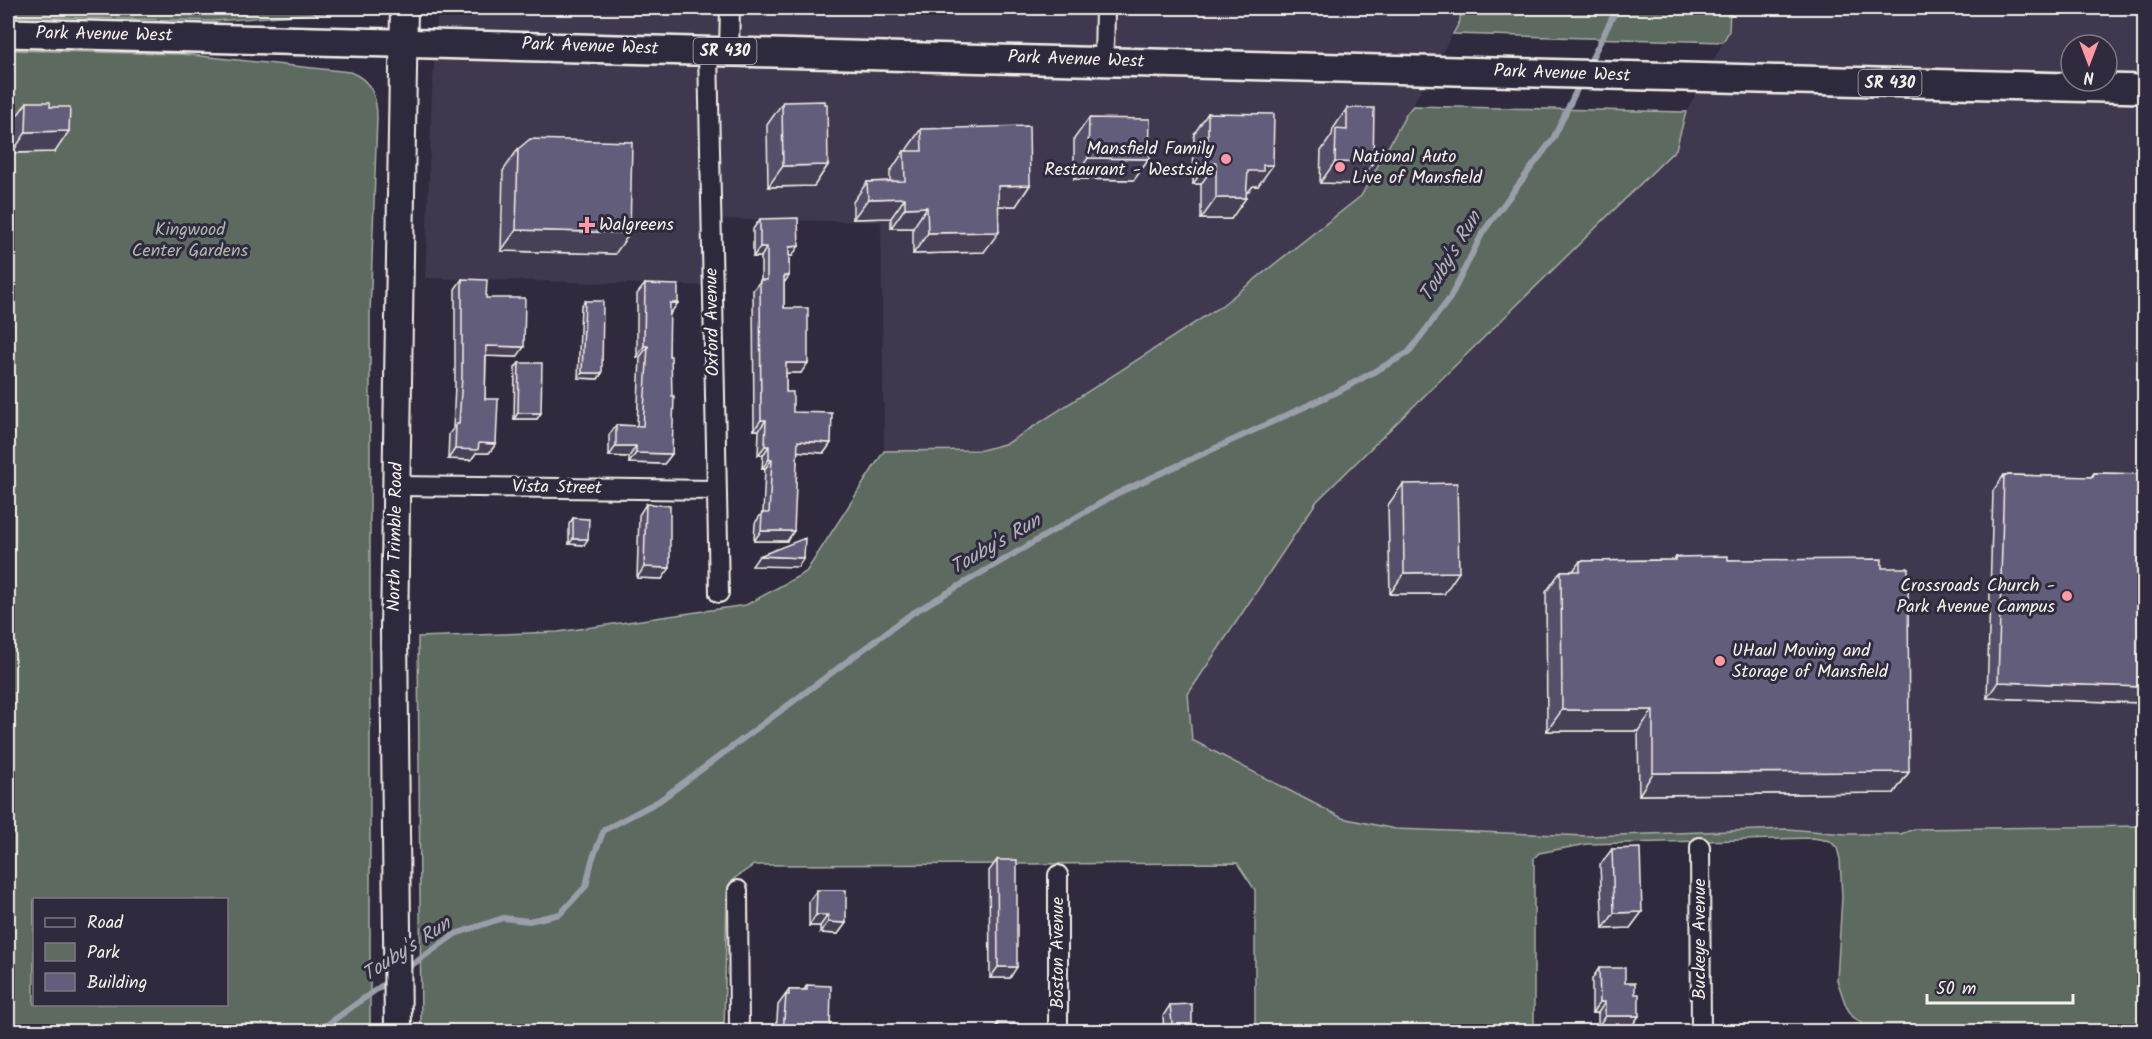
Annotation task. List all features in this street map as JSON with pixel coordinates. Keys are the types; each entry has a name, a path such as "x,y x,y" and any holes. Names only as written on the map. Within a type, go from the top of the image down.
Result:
{"main road":[{"name":"North Trimble Road","path":"398,1032 394,630 404,8"},
{"name":"Park Avenue West","path":"8,33 2145,89"}],"street":[{"name":"Oxford Avenue","path":"719,593 716,490 718,51 730,8"},
{"path":"1104,61 1105,8"},
{"name":"Vista Street","path":"397,486 716,490"},
{"name":"Buckeye Avenue","path":"1700,847 1701,1032"},
{"name":"Boston Avenue","path":"1058,875 1058,1032"},
{"path":"738,890 739,1032"}],"shaded area":[{"path":"438,8 1461,8 1460,21 1361,196 1235,295 1176,336 1008,443 982,450 884,451 881,222 712,219 713,286 425,278 432,95"},
{"path":"1730,8 2144,8 2144,826 1914,829 1901,834 1845,834 1788,829 1590,836 1395,829 1342,818 1192,740 1188,694 1317,501 1676,149 1686,112 1729,31"}],"green space":[{"path":"8,8 369,8 214,21 8,16"},
{"path":"1461,8 1730,8 1729,31 1723,42 1453,34 1460,21"},
{"name":"Kingwood Center Gardens","path":"8,50 182,54 350,72 368,84 374,96 377,118 370,315 370,1031 8,1031"},
{"path":"1413,106 1686,112 1676,149 1317,501 1188,694 1192,740 1342,818 1395,829 1590,836 1788,829 1845,834 1901,834 1914,829 2144,826 2144,1031 1861,1031 1861,1023 1852,1016 1846,1006 1837,980 1842,897 1840,859 1837,848 1830,841 1813,838 1587,844 1539,853 1534,858 1534,1031 1255,1031 1255,890 1237,863 754,865 735,878 727,892 724,1031 421,1031 418,637 558,632 746,605 806,572 884,451 982,450 1008,443 1221,306 1361,196"}],"building":[{"path":"825,101 827,104 828,165 783,166 783,102"},
{"path":"27,102 50,102 50,107 70,107 69,131 26,132"},
{"path":"1347,108 1374,108 1373,163 1335,162 1336,129 1347,130"},
{"path":"1208,113 1274,114 1273,165 1263,165 1263,171 1248,171 1246,198 1216,198 1216,163 1208,163"},
{"path":"1089,118 1150,119 1149,159 1088,158"},
{"path":"1029,126 1030,185 998,186 999,232 928,233 927,207 905,208 905,198 868,199 867,182 905,181 904,151 922,151 921,129"},
{"name":"Walgreens","path":"530,139 632,142 630,233 516,230 518,149"},
{"path":"798,218 799,246 789,247 789,276 784,276 784,308 808,308 808,363 786,363 786,392 793,392 793,412 832,413 831,443 798,441 794,531 761,531 762,513 769,513 772,459 769,459 769,446 765,446 766,420 761,420 760,280 767,280 767,247 760,247 760,219"},
{"path":"462,279 487,280 486,298 525,298 524,347 486,346 485,399 498,399 496,444 479,443 478,450 455,449 462,376"},
{"path":"645,284 678,285 678,303 670,303 669,356 671,356 672,396 674,396 672,454 636,453 636,446 616,446 616,425 643,426 648,346 644,346"},
{"path":"585,301 603,301 602,373 582,373"},
{"path":"519,363 542,363 541,413 518,413"},
{"name":"Crossroads Church - Park Avenue Campus","path":"2094,473 2145,474 2145,687 1998,682 2004,475 2093,477"},
{"path":"1457,483 1459,572 1404,573 1403,484"},
{"path":"646,504 670,505 670,568 644,567"},
{"path":"573,518 589,519 588,539 573,539"},
{"path":"805,538 804,558 759,556"},
{"name":"UHaul Moving and Storage of Mansfield","path":"1728,556 1728,560 1882,559 1882,568 1908,568 1909,772 1653,773 1653,710 1562,710 1561,571 1580,571 1580,561 1676,560 1676,557"},
{"path":"1640,848 1642,912 1614,913 1612,849"},
{"path":"997,860 1017,860 1017,967 998,967"},
{"path":"817,890 846,890 846,923 828,922 828,915 816,915"},
{"path":"1599,968 1625,968 1625,983 1635,983 1635,994 1639,994 1639,1016 1605,1016 1605,1002 1600,1002"},
{"path":"807,985 831,986 830,1032 783,1032 786,995 789,995 789,990 807,990"},
{"path":"1192,1004 1192,1032 1173,1032 1170,1005"},
{"path":"998,1023 1018,1023 1018,1032 998,1032"}],"waterway":[{"name":"Touby's Run","path":"1588,66 1617,8"},
{"name":"Touby's Run","path":"405,970 455,934 503,918 529,921 560,914 586,886 592,860 604,830 659,801 911,614 1116,494 1339,391 1408,353 1450,298 1483,232 1553,139 1581,81"},
{"name":"Touby's Run","path":"317,1032 391,979"}],"place":[{"name":"Mansfield Family Restaurant - Westside","path":"1226,159"},
{"name":"National Auto Live of Mansfield","path":"1340,167"},
{"name":"Walgreens","path":"587,225"},
{"name":"Crossroads Church - Park Avenue Campus","path":"2067,596"},
{"name":"UHaul Moving and Storage of Mansfield","path":"1720,661"}]}
